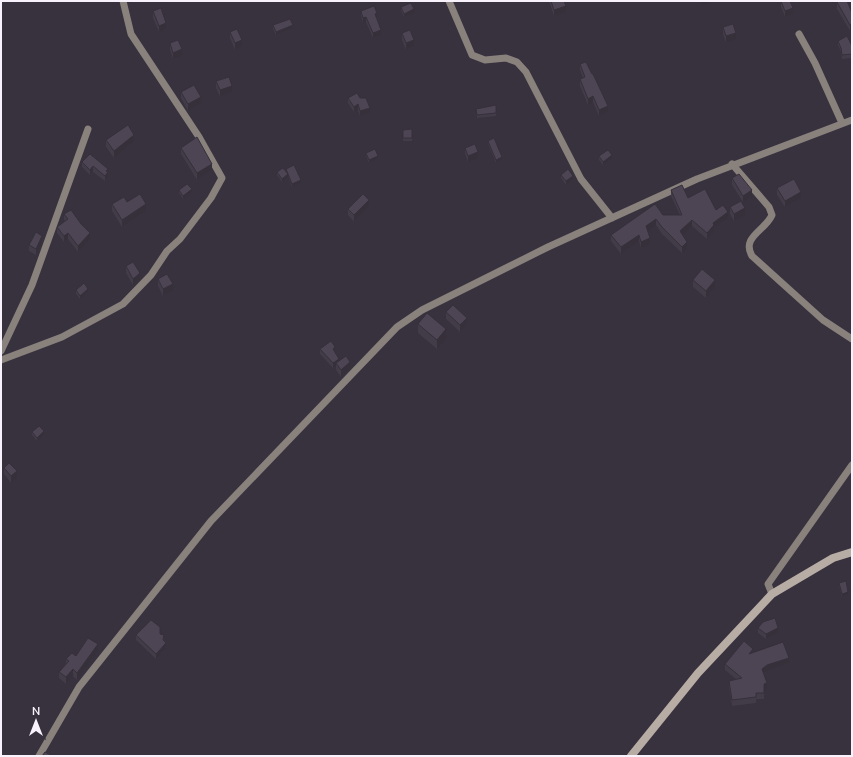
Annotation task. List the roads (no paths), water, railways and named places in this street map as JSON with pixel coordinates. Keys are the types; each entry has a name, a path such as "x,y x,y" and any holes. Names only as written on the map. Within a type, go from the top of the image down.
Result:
{"main road":[{"path":"631,756 708,661 772,594 833,558 852,552"}],"street":[{"path":"1,360 62,337 123,304 151,275 167,252 180,239 211,198 222,178 199,137 131,34 122,1"},
{"path":"449,1 472,54 485,60 506,58 517,62 526,72 581,179 612,218"},
{"path":"799,34 815,63 842,122"},
{"path":"39,756 79,688 211,521 397,327 422,310 548,247 732,164 842,122 852,120"},
{"path":"1,351 32,285 88,129"},
{"path":"732,164 769,207 772,215 769,222 749,241 748,249 752,256 823,320 852,340"},
{"path":"772,594 768,584 852,465"}]}
